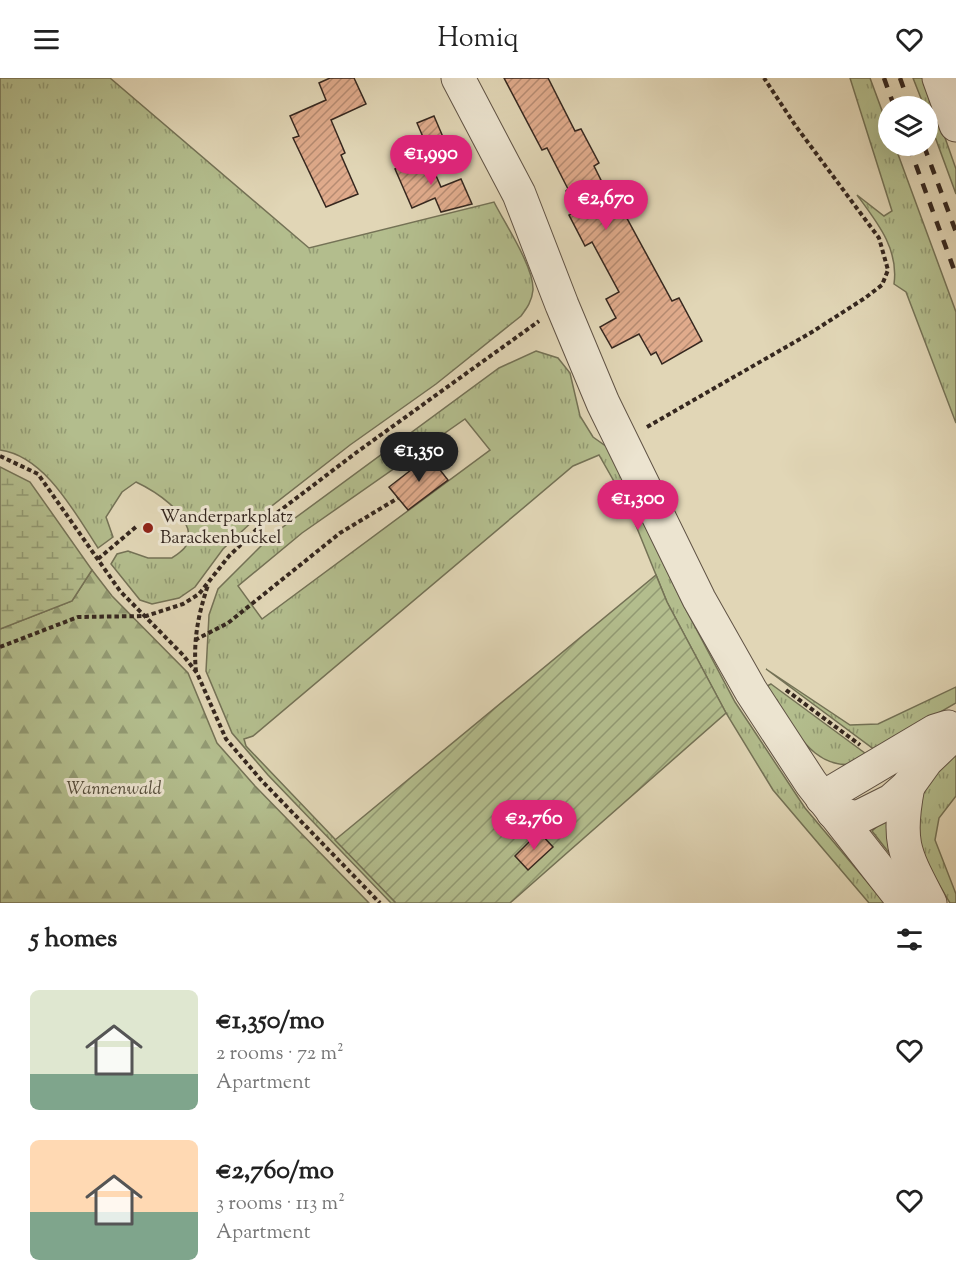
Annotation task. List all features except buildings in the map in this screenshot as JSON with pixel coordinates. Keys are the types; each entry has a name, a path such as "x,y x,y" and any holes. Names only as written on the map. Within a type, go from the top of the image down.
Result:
{"street":[{"path":"458,78 519,194 561,305 603,403 699,599 751,691 827,805 905,903"},
{"path":"939,78 956,125"},
{"path":"827,805 883,762 935,731 956,724"},
{"path":"827,805 857,818 873,812 908,786 926,761 956,732"},
{"path":"908,786 901,823 906,858 930,903"}],"path":[{"path":"623,441 802,338 865,298 882,285 888,270 879,238 808,144 764,78"},
{"path":"0,647 78,617 146,616 183,604 199,594 229,556 261,525 357,452 561,305"},
{"path":"0,456 38,474 120,591 183,655 197,673 226,739 262,781 380,903"},
{"path":"195,640 228,623 340,533 398,498"},
{"path":"98,560 137,526"},
{"path":"197,673 195,640 198,613 210,582"},
{"path":"751,691 771,679 883,762"}],"green space":[{"path":"0,78 110,78 309,248 494,202 529,270 533,290 530,301 521,316 436,384 350,445 255,519 223,549 195,587 179,598 152,604 140,600 111,564 117,554 128,551 148,558 172,558 181,551 188,543 189,536 187,527 177,511 161,497 136,482 122,492 106,517 113,537 98,548 69,503 45,474 16,454 0,450"},
{"path":"850,78 870,78 878,100 878,156 899,156 956,312 956,423 906,292 894,284 893,259 885,236 857,195 884,216 892,211"},
{"path":"913,78 924,78 930,96 920,96"},
{"path":"938,118 956,169 956,194 938,145"},
{"path":"536,351 558,358 570,373 580,416 593,437 607,447 684,606 735,702 805,808 885,903 869,903 773,790 726,713 667,602 628,506 599,455 573,466 253,736 244,739 246,746 396,903 391,903 268,775 232,733 206,671 209,615 218,589 272,535 499,368","holes":["465,419 490,450 262,619 238,586 302,533"]},
{"path":"0,467 30,482 92,570 72,601 0,629"},
{"name":"Wannenwald","path":"92,570 112,596 188,673 217,743 255,786 369,903 0,903 0,629 72,601"},
{"path":"656,575 667,602 726,713 510,903 396,903 335,840"},
{"path":"766,669 850,725 878,724 956,687 956,703 875,750"},
{"path":"771,684 873,759 853,764 836,763 821,757 808,746 786,718 767,686"},
{"path":"956,752 956,796 939,818 935,840 956,894 956,903 950,903 927,862 918,832 917,817 919,802 928,782"},
{"path":"888,817 893,858 872,831"}],"railway":[{"path":"884,78 890,96"},
{"path":"900,78 906,96"},
{"path":"913,156 956,275"},
{"path":"928,156 956,232"}],"place":[{"name":"Wanderparkplatz Barackenbuckel","path":"148,528"}]}
